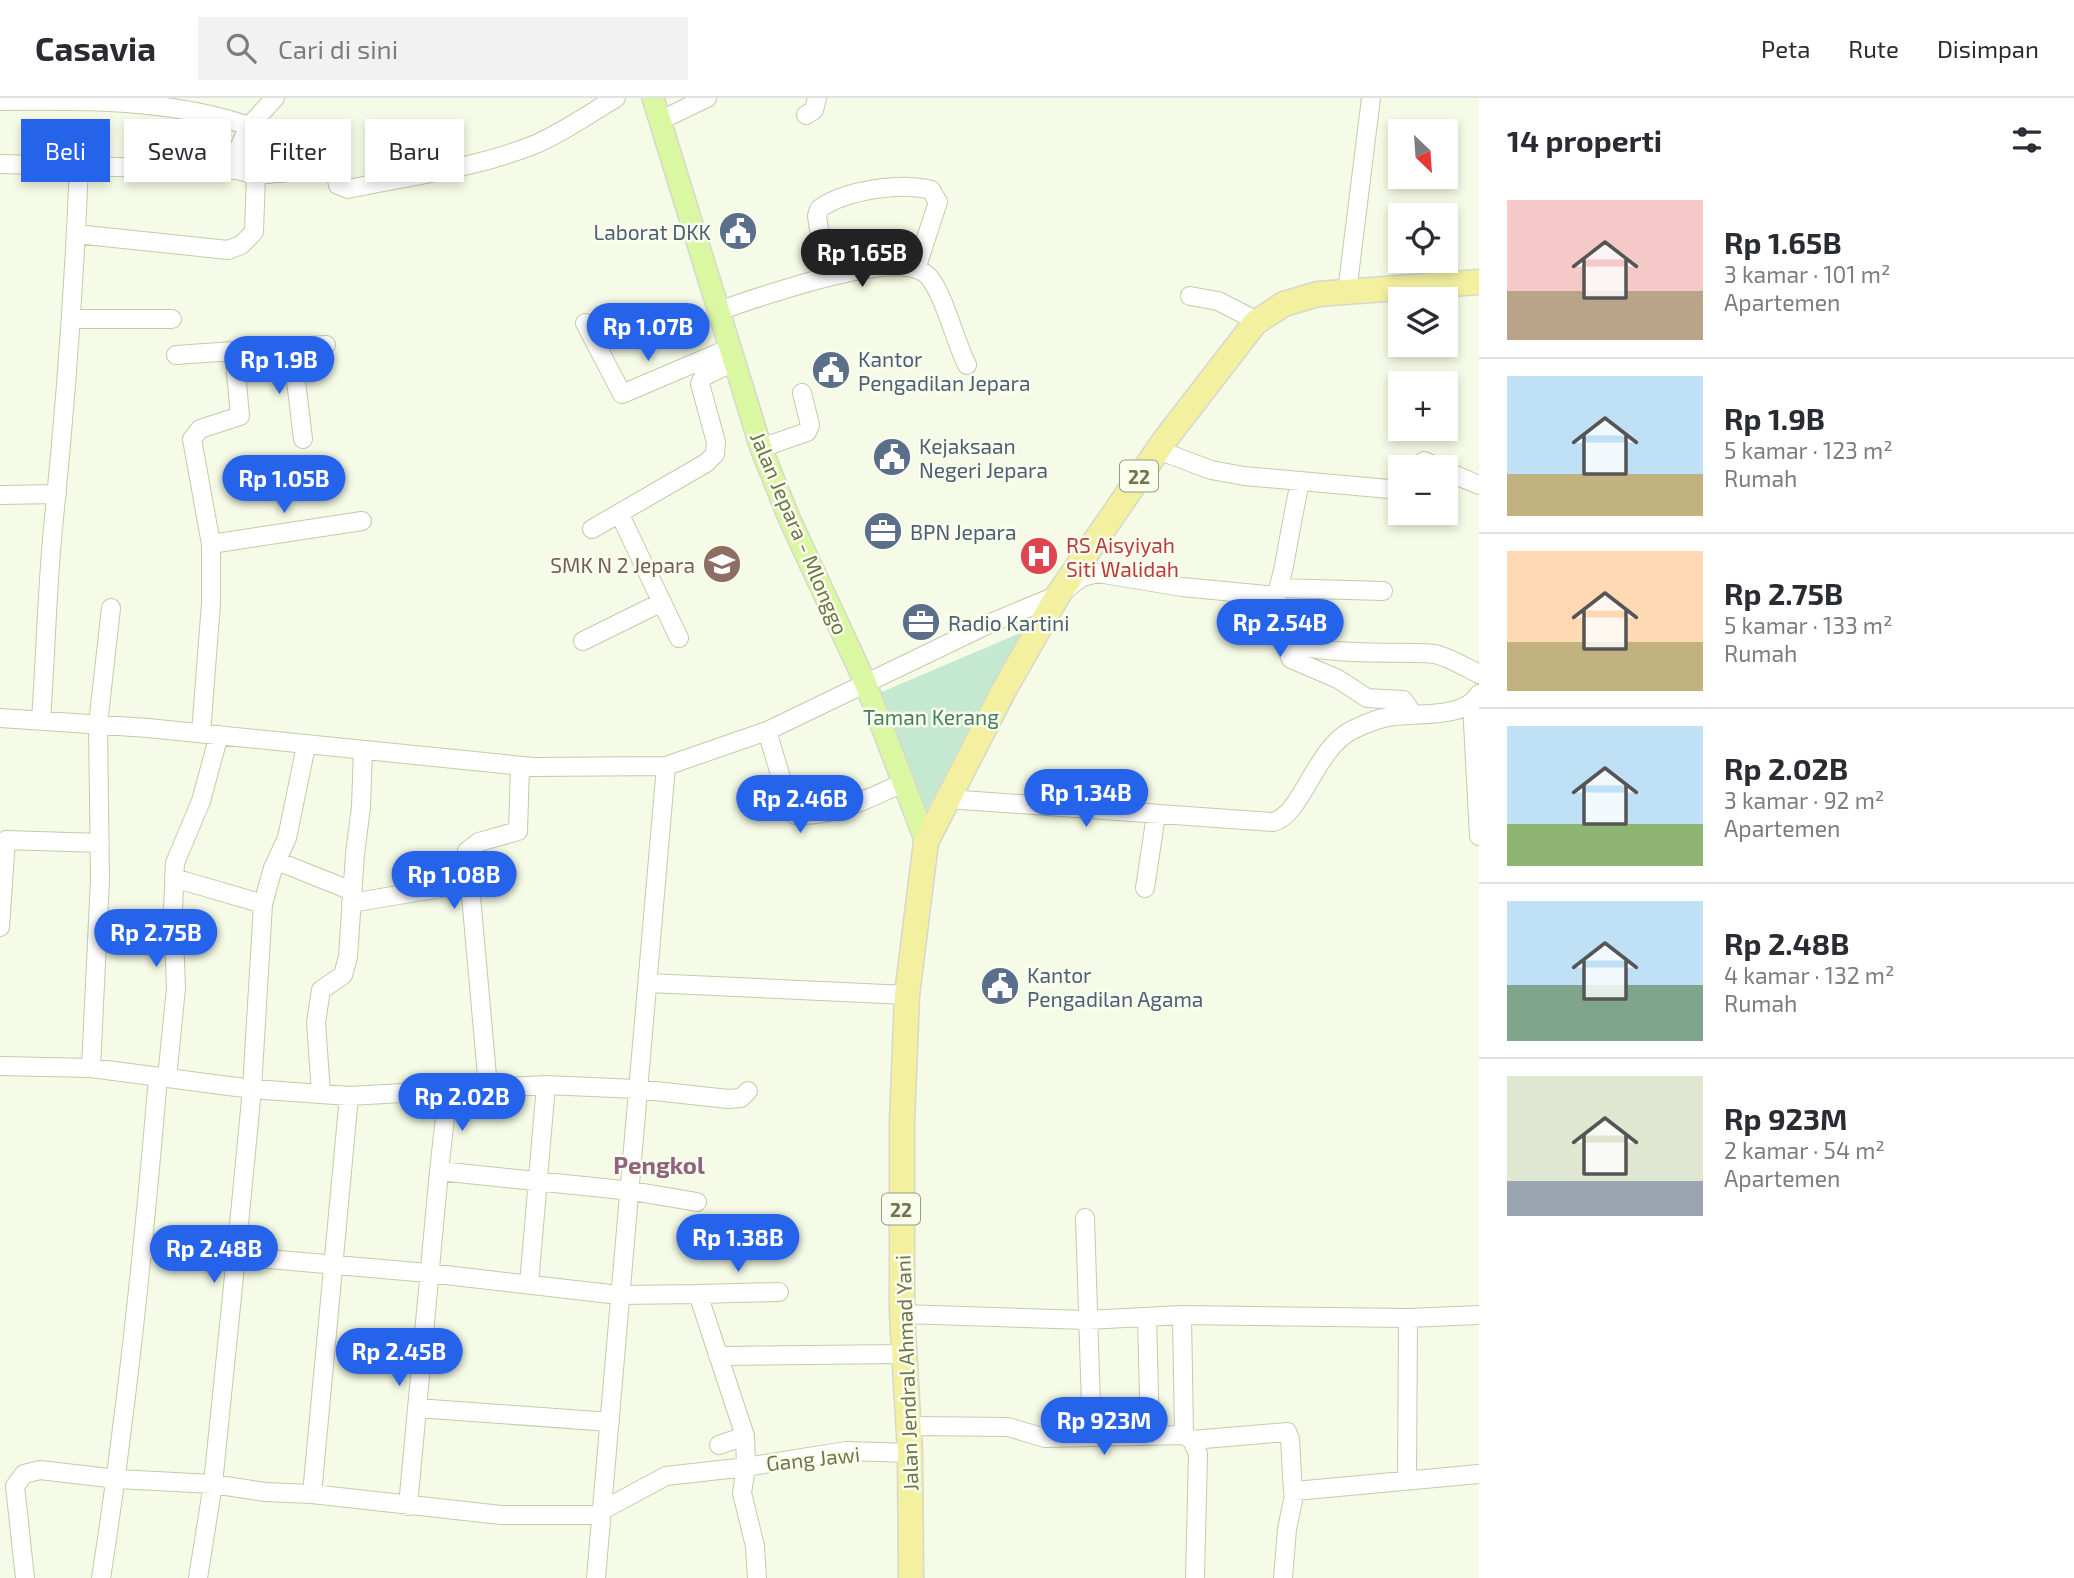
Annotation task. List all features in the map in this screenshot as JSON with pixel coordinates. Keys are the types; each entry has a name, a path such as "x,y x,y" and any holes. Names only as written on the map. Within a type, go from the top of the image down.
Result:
{"highway":[{"name":"Jalan Jendral Ahmad Yani","path":"911,1578 910,1453 902,1314 902,1122 907,995 926,842 1004,690 1058,595 1158,450 1257,321 1284,304 1299,299 1347,292 1479,282"}],"main road":[{"name":"Jalan Jepara - Mlonggo","path":"653,98 761,448 789,518 864,682 926,842"}],"street":[{"path":"256,119 275,98"},
{"path":"337,182 338,185 348,189 454,167 539,143 616,98"},
{"path":"661,120 707,98"},
{"path":"806,115 814,110 817,98"},
{"path":"1347,292 1371,98"},
{"path":"0,101 76,100 141,105 221,116 245,125"},
{"path":"238,170 239,148 245,135"},
{"path":"0,164 21,165"},
{"path":"110,168 245,172"},
{"path":"41,719 72,319 78,182"},
{"path":"76,234 208,250 235,248 254,232 256,182"},
{"path":"826,277 817,215 819,209 881,188 896,186 931,190 938,202 916,270"},
{"path":"718,311 826,277 886,267 916,270 925,273 935,288 967,365"},
{"path":"1190,296 1218,301 1257,321"},
{"path":"72,319 172,319"},
{"path":"585,323 622,394 732,355"},
{"path":"176,355 326,345"},
{"path":"292,348 303,439"},
{"path":"101,1578 117,1479 162,1077 176,988 175,863 201,801 210,734 211,544 192,439 200,429 240,416 234,351"},
{"path":"592,529 706,463 715,454 716,442 700,384 706,374 732,355"},
{"path":"761,448 807,432 810,425 802,393"},
{"path":"1158,450 1211,470 1300,482 1388,489"},
{"path":"1458,476 1479,485"},
{"path":"1300,482 1274,624 1291,659 1338,679 1367,698 1403,700 1408,714"},
{"path":"0,495 57,494"},
{"path":"619,513 679,638"},
{"path":"211,544 362,521"},
{"path":"0,718 41,719 210,734 520,766 578,769 666,766 767,731 864,682 1058,595 1082,577 1098,573 1182,587 1278,592 1383,591"},
{"path":"583,641 662,602"},
{"path":"92,1068 100,843 98,724 111,608"},
{"path":"1283,640 1322,649 1373,654 1436,654 1479,674"},
{"path":"948,799 1156,815 1280,821 1291,812 1318,763 1340,738 1366,724 1475,699 1479,836"},
{"path":"767,731 791,811 797,816 862,803 904,782"},
{"path":"198,1578 213,1484 236,1256 252,1089 263,904 287,838 306,746"},
{"path":"321,1094 316,1022 321,990 345,970 362,807 363,750"},
{"path":"488,1087 467,858 470,846 518,831 520,766"},
{"path":"596,1578 600,1513 611,1422 619,1295 632,1191 637,1089 649,983 666,766"},
{"path":"1145,888 1156,815"},
{"path":"0,927 3,839 100,843"},
{"path":"277,861 352,897 470,883"},
{"path":"174,878 263,904"},
{"path":"649,983 907,995"},
{"path":"0,1066 92,1068 252,1089 349,1096 546,1085 637,1089 728,1099 741,1098 748,1091"},
{"path":"529,1284 546,1085"},
{"path":"408,1506 447,1091"},
{"path":"312,1494 349,1096"},
{"path":"439,1171 632,1191 697,1202"},
{"path":"1085,1218 1092,1437"},
{"path":"143,1248 428,1273 619,1295 779,1292"},
{"path":"25,1578 15,1508 15,1486 18,1479 40,1470 117,1479 213,1484 265,1492 312,1494 501,1515 600,1513 666,1476 746,1466 744,1436 698,1294"},
{"path":"902,1314 1087,1320 1182,1315 1408,1318 1479,1315"},
{"path":"1182,1315 1188,1438 1198,1454 1195,1578"},
{"path":"1147,1317 1150,1436"},
{"path":"1407,1480 1408,1318"},
{"path":"719,1356 905,1354"},
{"path":"417,1408 611,1422"},
{"path":"909,1426 1007,1427 1045,1438 1188,1438 1287,1432 1290,1439 1293,1492 1283,1578"},
{"path":"719,1445 744,1436"},
{"name":"Gang Jawi","path":"757,1578 755,1546 742,1493 746,1466 846,1451 910,1453"},
{"path":"1293,1492 1479,1474"}],"green space":[{"name":"Taman Kerang","path":"1023,632 926,812 877,694"}],"place":[{"name":"Laborat DKK","path":"738,231"},
{"name":"Kantor Pengadilan Jepara","path":"831,370"},
{"name":"Kejaksaan Negeri Jepara","path":"892,457"},
{"name":"BPN Jepara","path":"883,531"},
{"name":"RS Aisyiyah Siti Walidah","path":"1039,556"},
{"name":"SMK N 2 Jepara","path":"722,564"},
{"name":"Radio Kartini","path":"921,622"},
{"name":"Kantor Pengadilan Agama","path":"1000,986"}],"district":[{"name":"Pengkol","path":"659,1164"}]}
